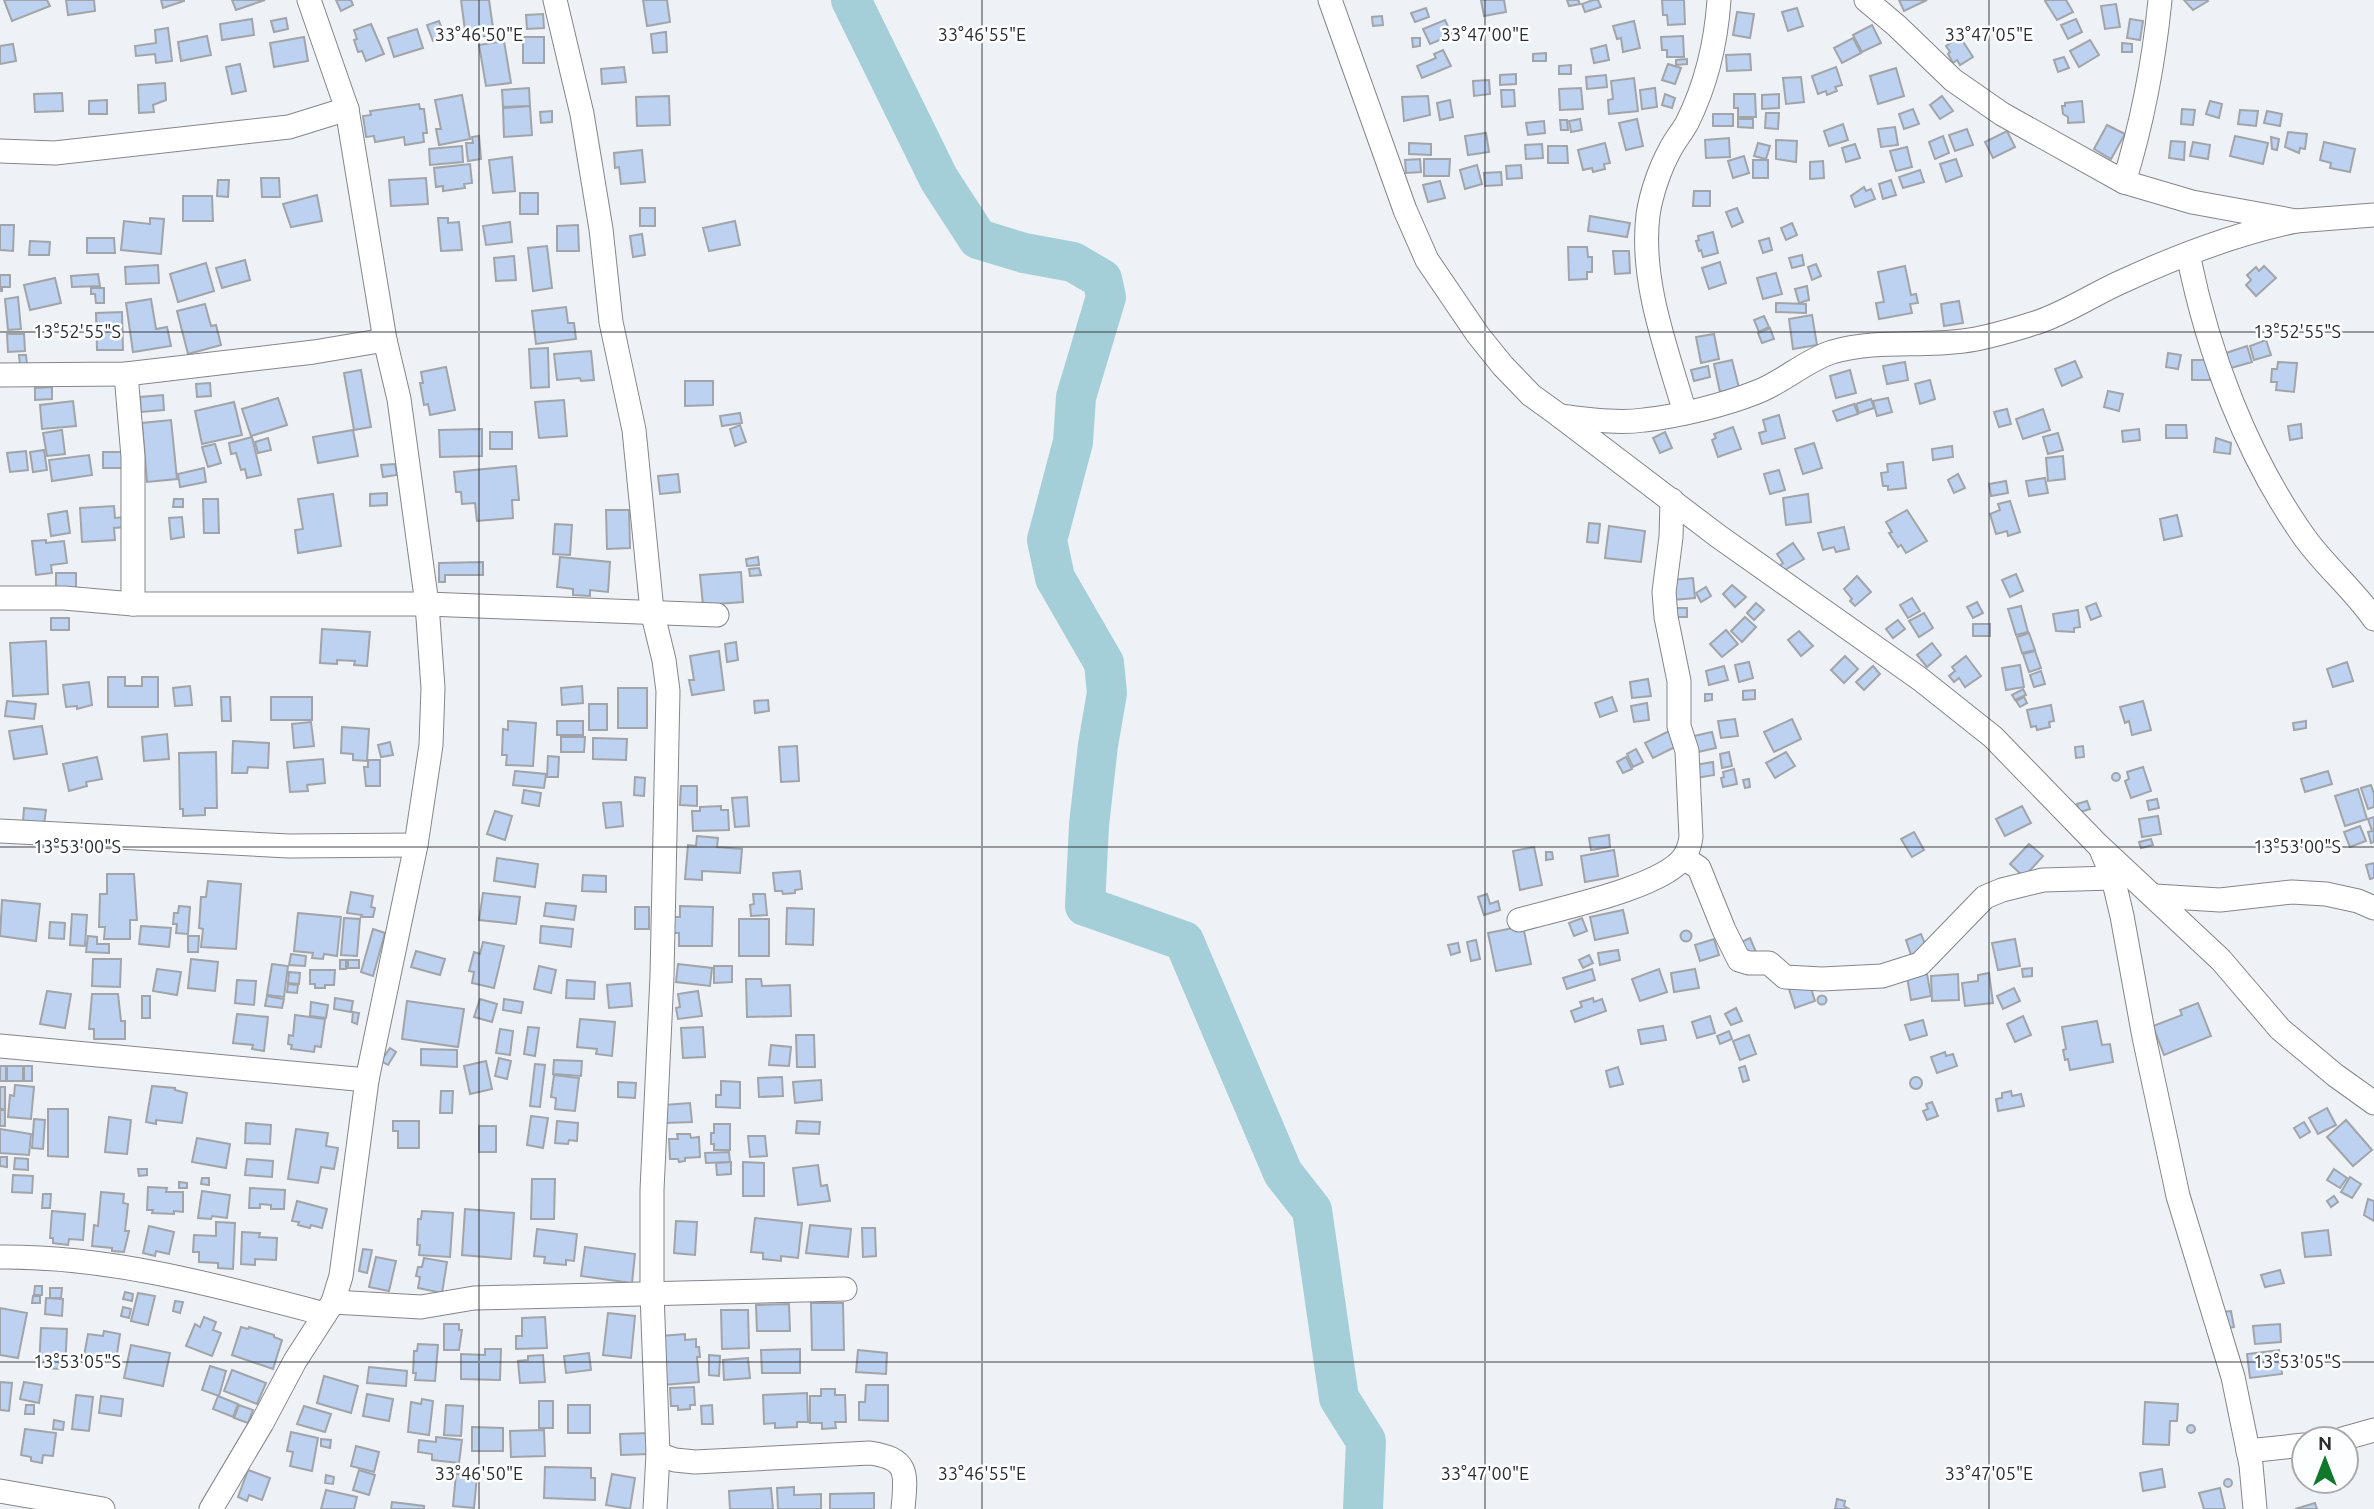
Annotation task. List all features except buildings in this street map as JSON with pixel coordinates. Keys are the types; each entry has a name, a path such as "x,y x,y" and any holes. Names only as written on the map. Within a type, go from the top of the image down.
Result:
{"street":[{"path":"211,1509 295,1361 329,1308 341,1276 368,1080 416,845 431,745 433,688 427,604 403,424 385,340 347,108 309,0"},
{"path":"555,0 582,114 601,229 611,322 634,430 652,611 664,660 668,691 662,976 652,1190 652,1293 658,1454 655,1509"},
{"path":"1330,0 1405,210 1427,260 1478,335 1503,366 1531,395 1771,574 1920,679 1993,737 2098,845 2221,960 2280,1029 2335,1075 2374,1103"},
{"path":"1685,413 1655,307 1650,277 1648,214 1670,151 1686,125 1704,85 1712,59 1719,0"},
{"path":"1866,0 1953,80 2002,114 2124,182 2192,202 2296,221"},
{"path":"2124,182 2135,141 2160,0"},
{"path":"0,151 55,153 289,127 347,108"},
{"path":"1560,416 1602,421 1643,421 1685,413 1759,392 1796,369 1828,354 1852,347 1875,343 1962,342 2040,322 2113,285 2255,230 2296,221 2374,215"},
{"path":"2188,254 2206,331 2268,478 2305,538 2374,619"},
{"path":"0,375 126,374 314,352 385,340"},
{"path":"126,374 132,457 132,604"},
{"path":"1519,920 1638,886 1658,877 1684,858 1691,836 1687,760 1679,726 1679,681 1666,617 1664,592 1672,500"},
{"path":"0,598 64,598 132,604 427,604 717,615"},
{"path":"0,831 289,846 416,845"},
{"path":"2098,845 2113,878 2178,1196 2233,1377 2248,1451 2255,1509"},
{"path":"1684,858 1699,868 1739,960 1769,963 1785,977 1822,979 1882,976 1920,964 1985,897 2001,890 2043,880 2113,878"},
{"path":"2155,896 2220,900 2292,892 2326,894 2358,901 2374,908"},
{"path":"0,1046 368,1080"},
{"path":"0,1257 127,1267 329,1308 421,1307 474,1298 845,1289"},
{"path":"2248,1451 2290,1446"},
{"path":"658,1454 675,1460 695,1462 870,1453 887,1456 900,1463 906,1475 903,1509"},
{"path":"0,1491 103,1509"}],"waterway":[{"path":"851,0 939,179 978,239 1024,253 1073,262 1102,279 1106,297 1076,397 1073,442 1047,540 1055,578 1104,663 1107,693 1089,825 1085,906 1184,941 1283,1173 1312,1210 1339,1398 1366,1441 1363,1509"}]}
